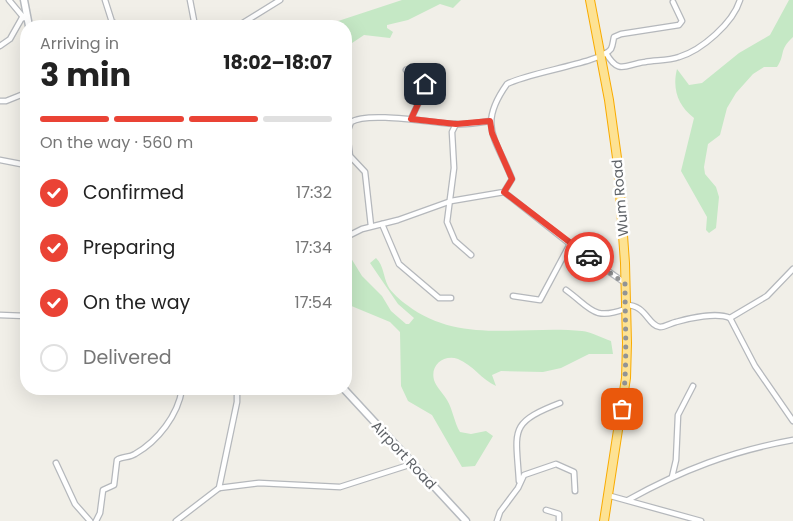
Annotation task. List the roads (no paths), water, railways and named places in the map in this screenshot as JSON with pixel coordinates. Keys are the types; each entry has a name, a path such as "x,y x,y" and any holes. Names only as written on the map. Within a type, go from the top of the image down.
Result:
{"highway":[{"name":"Wum Road","path":"590,0 603,55 618,165 625,284 626,378 603,519"}],"main road":[{"path":"24,0 28,20"},
{"name":"Airport Road","path":"349,395 466,521"}],"street":[{"path":"9,0 25,20"},
{"path":"105,0 111,20"},
{"path":"190,0 194,20"},
{"path":"248,20 280,0"},
{"path":"603,55 612,63 622,67 680,57 713,35 727,21 740,0"},
{"path":"504,192 512,179 492,133 490,121 507,84 542,71 603,55 611,49 616,36 635,30 679,25 682,22 674,2"},
{"path":"21,20 23,16"},
{"path":"0,46 10,39 20,21"},
{"path":"406,70 429,89 418,104 411,119"},
{"path":"0,101 6,101 20,95"},
{"path":"352,123 354,120 364,118 411,119 456,124 490,121"},
{"path":"456,124 452,132 454,168 451,201 447,216 449,231 454,241 471,255"},
{"path":"352,158 365,172 371,226"},
{"path":"0,160 20,164"},
{"path":"352,234 371,226 451,201 504,192 625,284"},
{"path":"382,224 399,264 439,298 451,298"},
{"path":"513,296 540,300 570,244"},
{"path":"566,290 599,314 609,315 625,307 640,308 656,325 661,327 682,321 721,316 730,318 768,296 793,269"},
{"path":"0,316 20,316"},
{"path":"730,318 755,366 793,421"},
{"path":"672,477 676,460 678,415 693,386"},
{"path":"96,521 100,513 103,490 114,485 117,460 133,456 154,438 177,410 181,395"},
{"path":"219,488 237,395"},
{"path":"519,485 516,434 518,429 524,420 560,403"},
{"path":"628,500 690,468 764,445 793,440"},
{"path":"56,463 75,504 90,521"},
{"path":"176,521 219,488 260,484 340,487 412,464"},
{"path":"497,521 500,512 519,485 524,474 556,464 574,472 575,491"},
{"path":"607,495 701,521"},
{"path":"546,510 559,514 560,521"}]}
